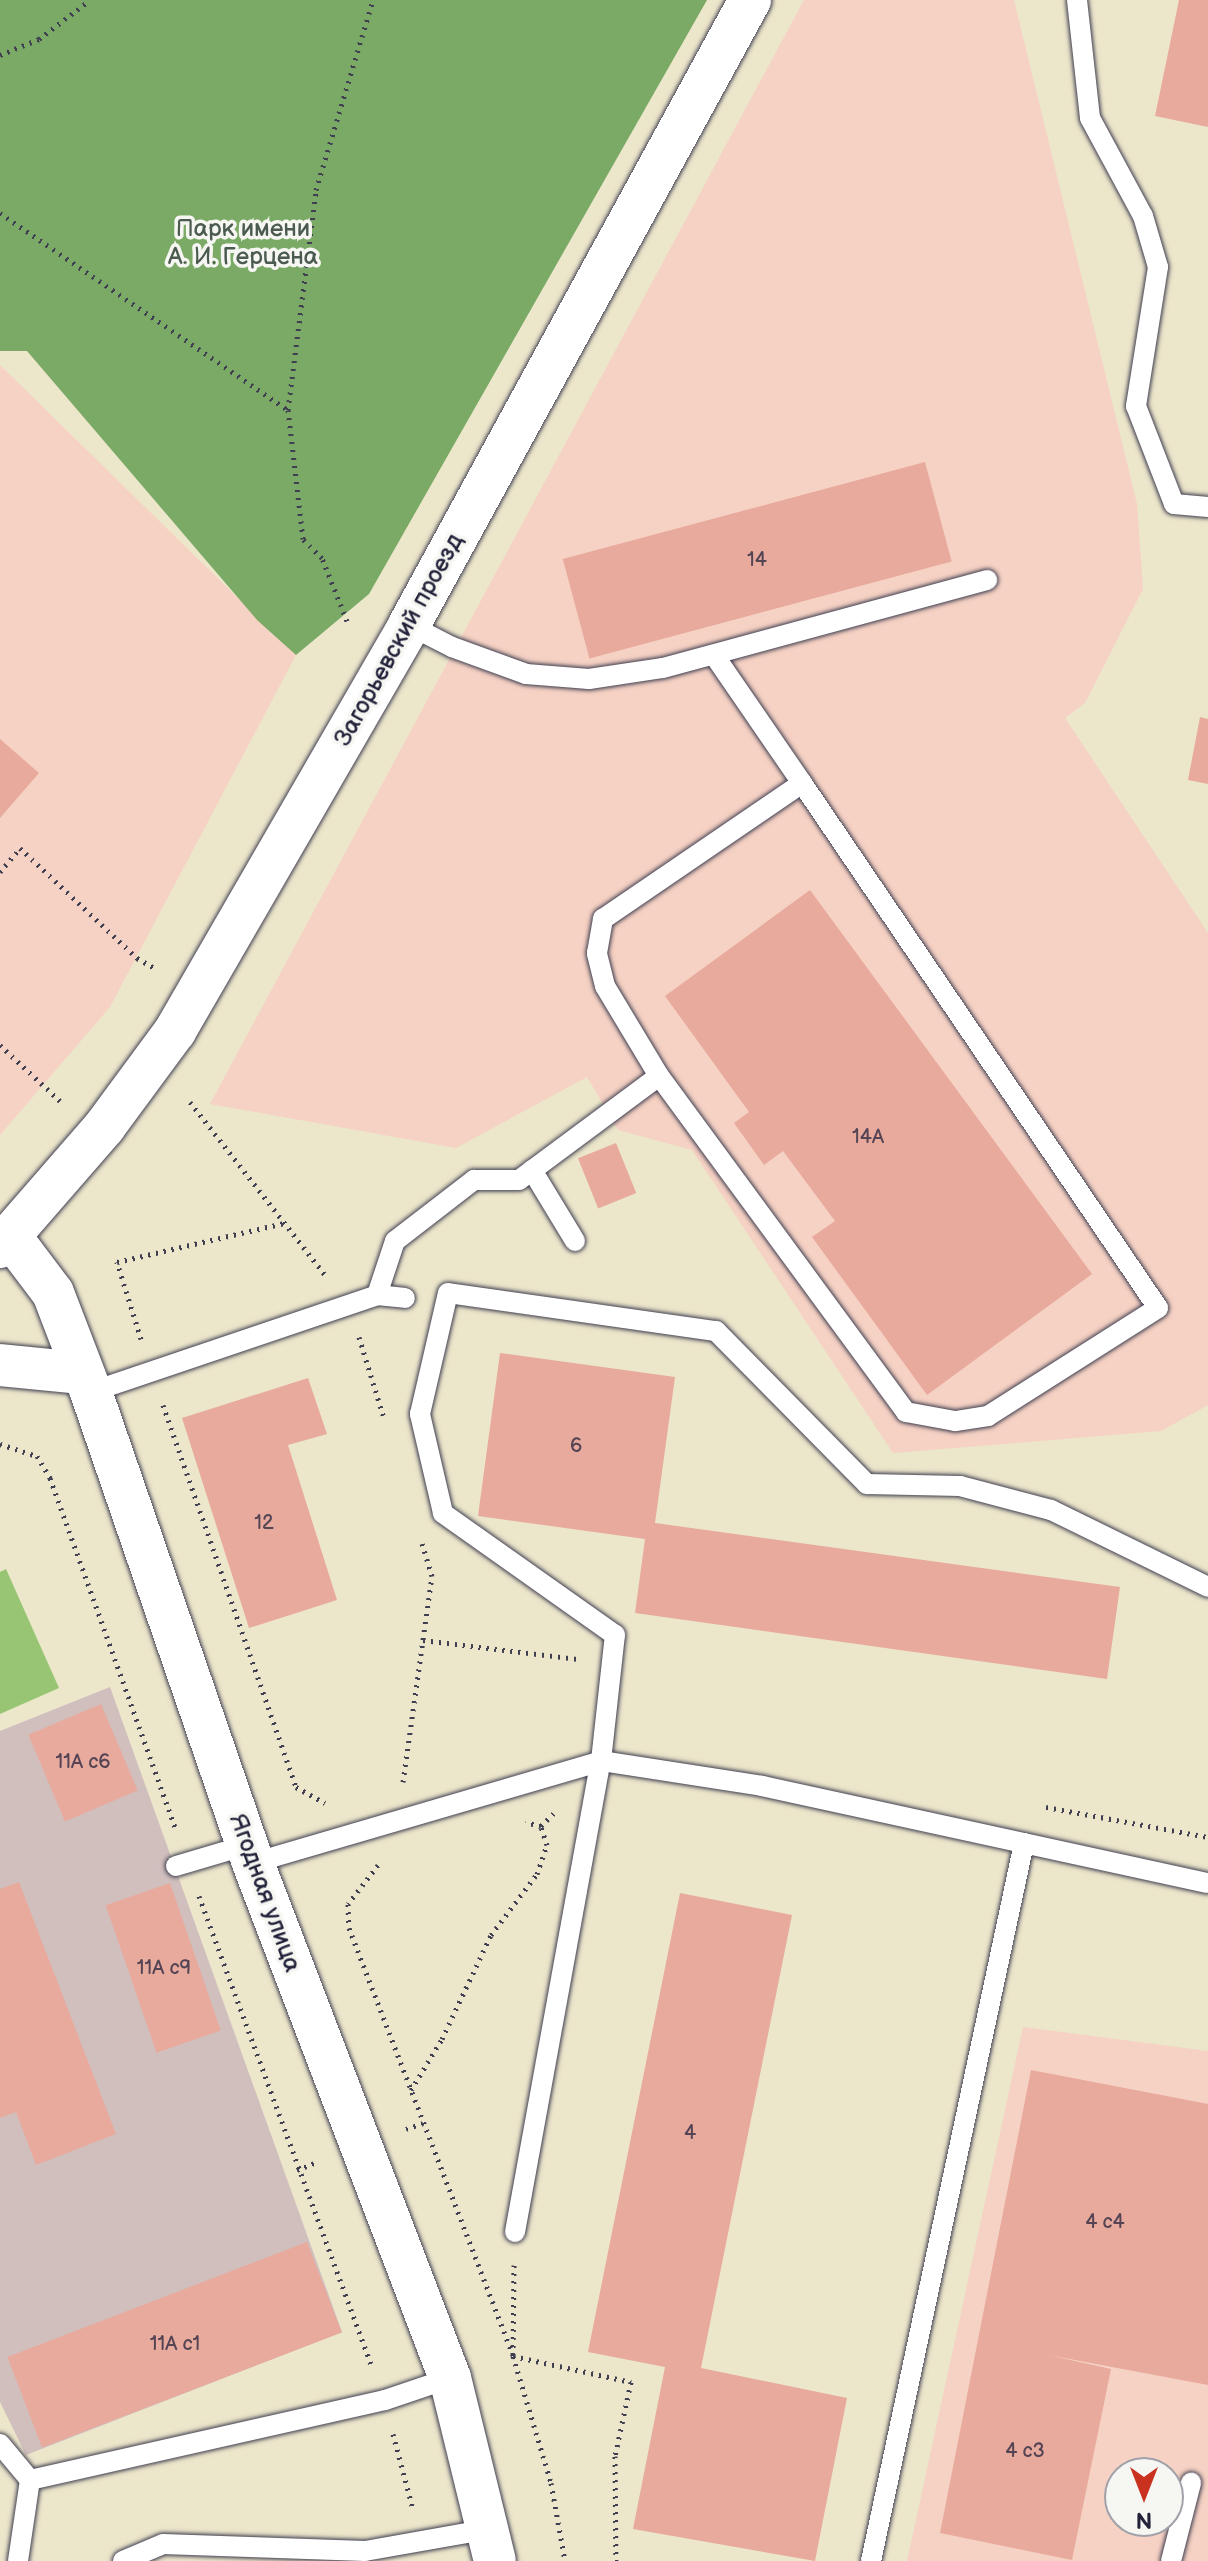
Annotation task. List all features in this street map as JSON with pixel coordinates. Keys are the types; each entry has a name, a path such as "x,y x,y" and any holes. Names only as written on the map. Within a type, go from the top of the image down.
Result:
{"street":[{"name":"Загорьевский проезд","path":"5,1241 105,1126 175,1031 409,625 750,0"},
{"name":"Ягодная улица","path":"5,1241 53,1293 87,1382 250,1854 450,2378 493,2545"},
{"path":"0,1365 87,1382"}],"lane":[{"path":"1077,0 1090,118 1143,216 1158,267 1136,406 1174,504 1208,507"},
{"path":"409,625 526,674 589,679 714,655 987,580"},
{"path":"714,655 802,783 1158,1308 988,1416 955,1421 906,1412 659,1076 605,986 597,953 603,919 802,783"},
{"path":"377,1295 395,1241 474,1180 519,1180 659,1076"},
{"path":"532,1170 575,1241"},
{"path":"515,2232 601,1761 615,1635 443,1513 420,1414 448,1293 716,1331 867,1484 960,1486 1051,1510 1208,1587"},
{"path":"87,1382 152,1373 377,1295 405,1298"},
{"path":"182,1864 250,1854 409,1817 601,1761 762,1786 1208,1883"},
{"path":"871,2561 1024,1843"},
{"path":"30,2480 385,2400 450,2378"},
{"path":"0,2444 30,2480 18,2561"},
{"path":"1171,2561 1191,2483"},
{"path":"123,2561 163,2544 365,2551 422,2541 493,2545"}],"path":[{"path":"0,55 39,39 90,0"},
{"path":"347,621 322,558 303,539 288,410 316,190 373,0"},
{"path":"0,213 288,410"},
{"path":"0,872 20,848 137,958 156,969"},
{"path":"0,1045 60,1101"},
{"path":"190,1102 349,1304 386,1425"},
{"path":"285,1223 117,1262 152,1373 296,1787 317,1803 333,1804"},
{"path":"0,1444 37,1456 50,1478 182,1864 385,2400 422,2541"},
{"path":"417,1787 401,1791 432,1576 418,1530"},
{"path":"423,1640 584,1660"},
{"path":"409,1817 419,1852 378,1864 348,1904 349,1928 513,2356 551,2483 565,2561"},
{"path":"411,2090 442,2039 491,1935 537,1874 547,1845 541,1826 522,1822"},
{"path":"513,2356 515,2232"},
{"path":"513,2356 631,2382 615,2456 616,2561"}],"shaded area":[{"path":"804,0 1014,0 1137,504 1143,589 1085,703 1065,718 1208,933 1208,1405 1161,1431 893,1453 692,1150 618,1130 587,1077 456,1148 210,1104"},
{"path":"0,365 296,655 110,1007 0,1135"},
{"path":"110,1687 342,2332 26,2455 0,2402 0,1731"},
{"path":"1023,2027 1208,2051 1208,2561 907,2561"}],"green space":[{"name":"Парк имени А. И. Герцена","path":"0,0 707,0 369,594 296,655 257,620 27,351 0,351"},
{"path":"6,1569 59,1688 0,1714 0,1572"}],"building":[{"path":"1179,0 1208,0 1208,127 1155,116"},
{"path":"925,462 952,561 589,659 563,559"},
{"path":"1200,717 1208,719 1208,784 1188,780"},
{"path":"0,739 39,773 0,818"},
{"path":"810,890 1092,1274 927,1395 812,1237 835,1221 783,1151 764,1165 734,1123 749,1112 665,996"},
{"path":"616,1143 636,1193 598,1208 578,1158"},
{"path":"500,1353 675,1377 655,1523 1120,1587 1107,1679 635,1613 645,1539 478,1516"},
{"path":"308,1378 327,1434 288,1445 337,1600 249,1628 182,1418"},
{"path":"101,1704 138,1791 65,1821 28,1735"},
{"path":"19,1882 116,2134 36,2165 16,2112 0,2118 0,1889"},
{"path":"170,1883 221,2031 156,2053 106,1905"},
{"path":"680,1893 792,1915 701,2368 847,2398 815,2561 633,2529 665,2367 588,2352"},
{"path":"1031,2070 1208,2104 1208,2385 1048,2355 1111,2369 1072,2560 940,2533"},
{"path":"307,2242 342,2333 42,2448 7,2357"}]}
